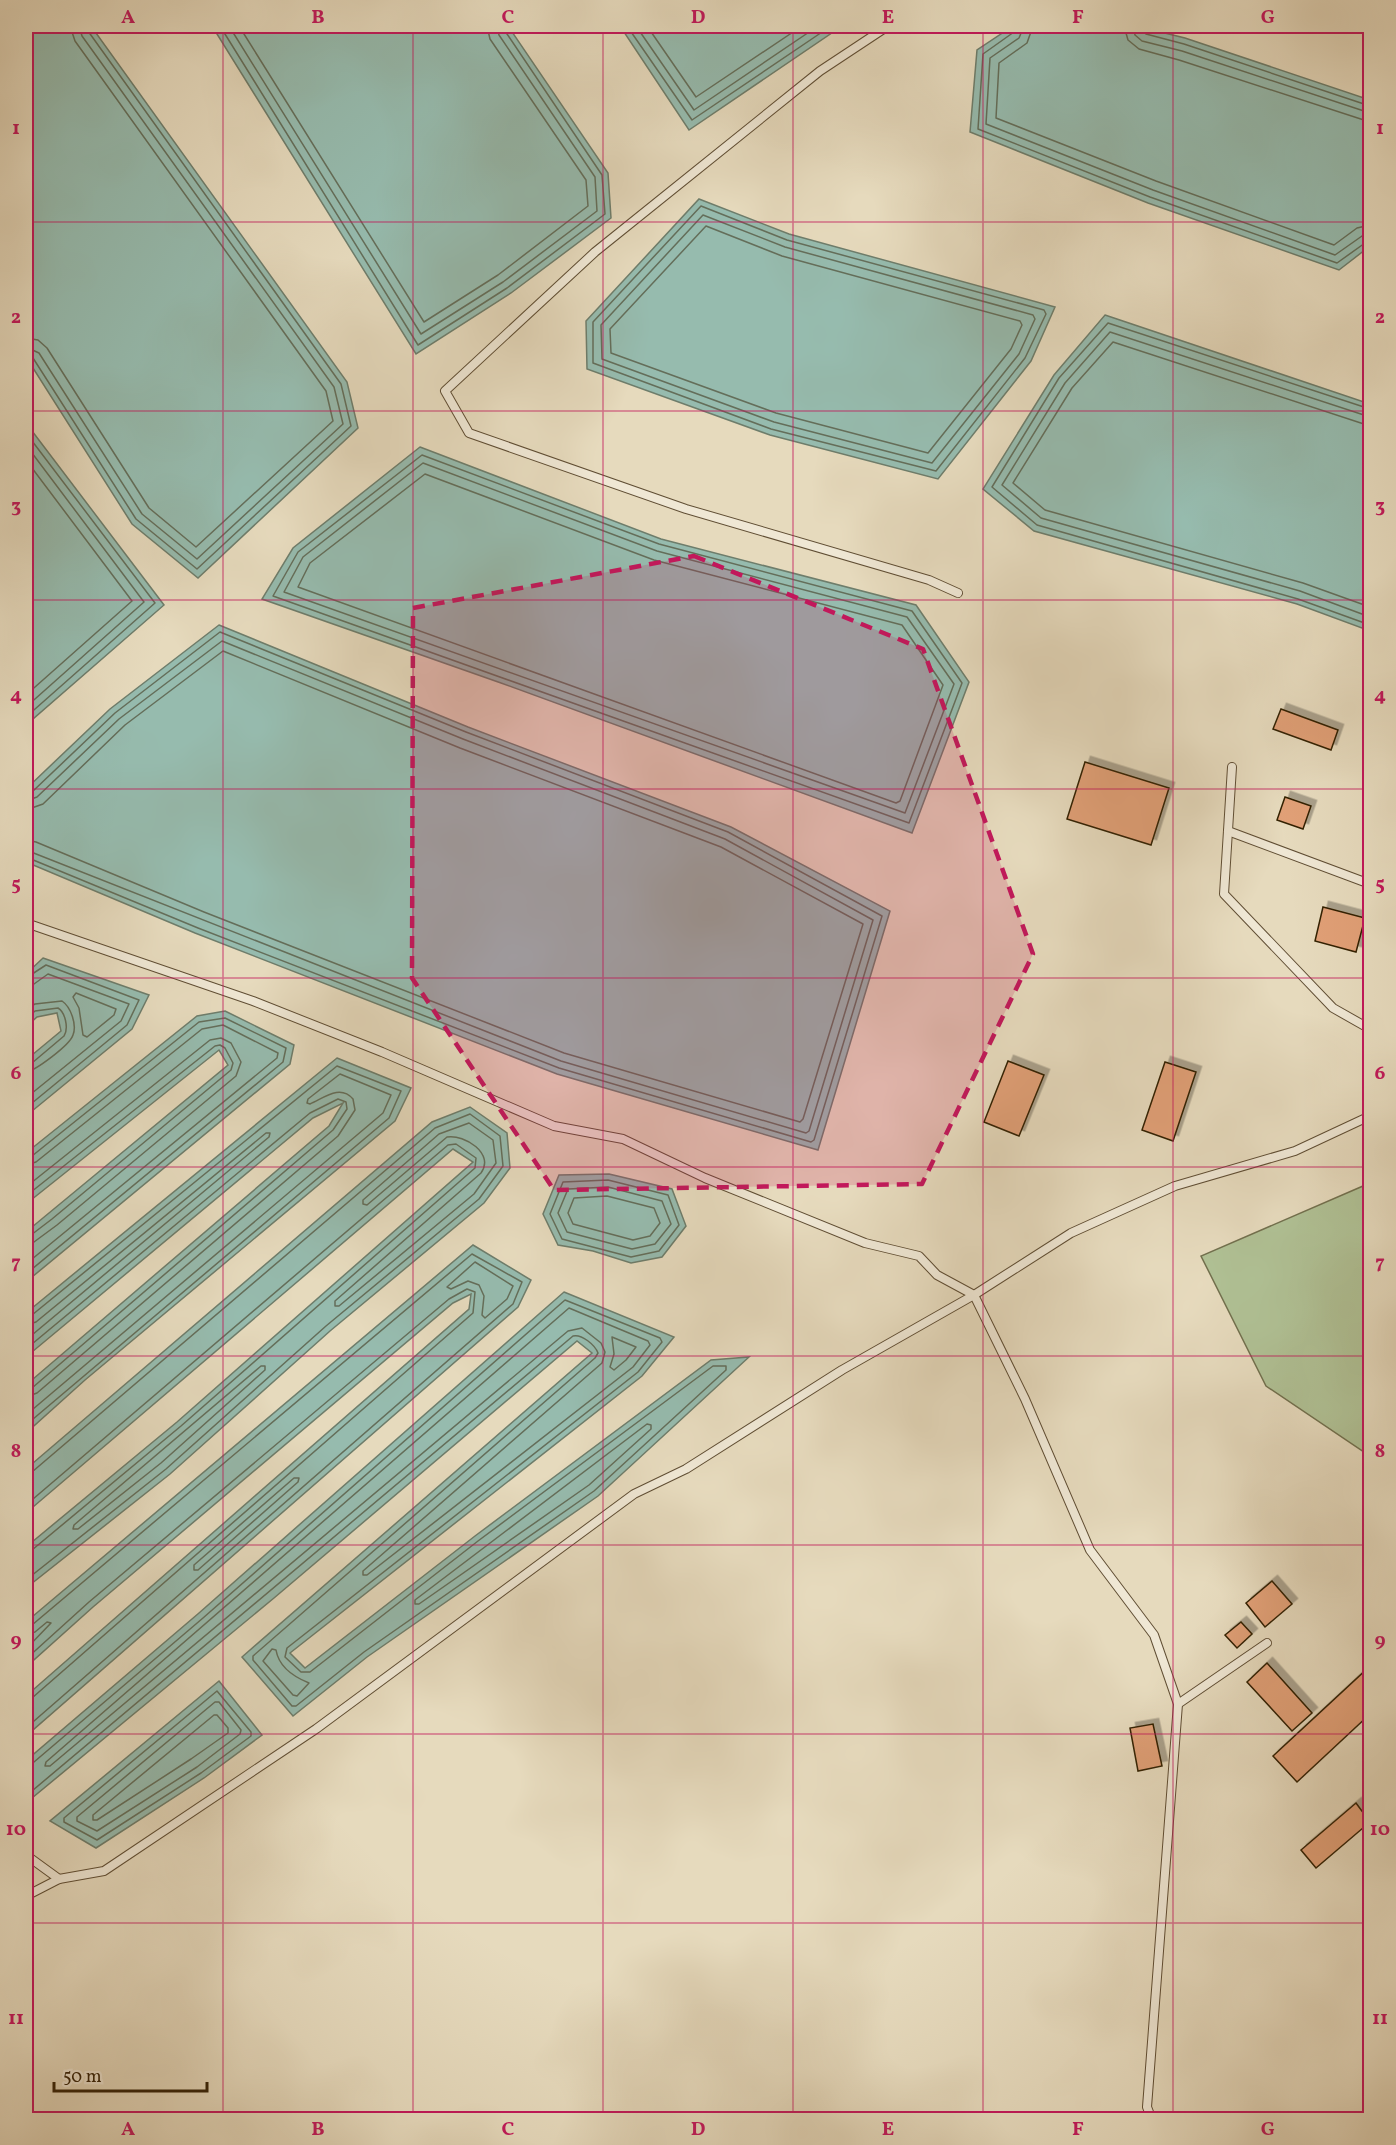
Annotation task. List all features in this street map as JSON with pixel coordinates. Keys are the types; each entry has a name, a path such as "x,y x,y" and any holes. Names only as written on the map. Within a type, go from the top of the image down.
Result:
{"lane":[{"path":"888,26 820,71 595,252 445,391 469,433 686,509 928,580 958,593"},
{"path":"1232,767 1224,894 1333,1008 1371,1029"},
{"path":"1228,831 1371,884"},
{"path":"26,923 254,1001 382,1052 554,1126 624,1139 705,1178 865,1243 919,1256 938,1275 974,1295 1025,1399 1090,1550 1154,1635 1178,1704 1147,2107 1152,2120"},
{"path":"26,1896 59,1880 105,1871 316,1729 634,1494 686,1469 842,1370 974,1295 1071,1233 1175,1186 1294,1151 1371,1116"},
{"path":"1178,1704 1267,1643"},
{"path":"26,1855 59,1880"}],"highlighted area":[{"path":"694,556 923,649 1033,954 922,1184 554,1190 412,978 413,608"}],"green space":[{"path":"1370,1183 1370,1456 1266,1386 1201,1256"}],"water":[{"path":"26,26 91,26 347,382 358,428 198,578 132,524 26,357"},
{"path":"212,26 508,26 608,173 611,218 511,293 416,354"},
{"path":"620,26 842,26 689,130"},
{"path":"1013,26 1136,26 1185,38 1370,100 1370,246 1339,270 1148,203 970,132 977,50"},
{"path":"699,199 789,234 1055,307 1031,361 938,479 770,435 587,369 586,321"},
{"path":"1105,315 1370,404 1370,631 1297,604 1034,531 983,489 1054,375"},
{"path":"26,423 164,605 26,725"},
{"path":"420,447 661,539 916,605 969,682 912,833 501,683 262,599 293,548"},
{"path":"219,625 468,727 731,827 890,911 818,1150 557,1074 195,933 26,862 26,789 110,709"},
{"path":"43,958 149,995 132,1029 26,1116 26,1060 61,1031 57,1013 37,1017 26,1027 26,974"},
{"path":"225,1011 294,1045 290,1064 26,1282 26,1232 228,1065 219,1050 26,1204 26,1153 197,1016"},
{"path":"337,1058 411,1088 395,1121 85,1380 26,1433 26,1385 329,1126 343,1103 313,1118 26,1357 26,1313"},
{"path":"470,1107 507,1133 510,1168 484,1203 330,1331 170,1474 26,1588 26,1547 177,1422 473,1162 453,1149 26,1513 26,1469 432,1122"},
{"path":"609,1174 672,1189 686,1226 662,1257 631,1263 593,1251 558,1245 543,1214 559,1175"},
{"path":"473,1245 531,1280 518,1307 26,1736 26,1696 469,1309 471,1294 453,1303 93,1607 26,1667 26,1622"},
{"path":"564,1292 674,1337 642,1376 290,1653 305,1668 475,1536 711,1360 749,1357 598,1496 367,1657 293,1716 242,1657 592,1353 577,1341 274,1598 26,1803 26,1756 29,1758 199,1613"},
{"path":"219,1681 262,1735 204,1778 96,1848 50,1821"}],"building":[{"path":"1281,709 1338,730 1331,750 1273,729"},
{"path":"1085,762 1169,788 1151,845 1067,819"},
{"path":"1285,797 1311,806 1303,829 1277,820"},
{"path":"1323,907 1365,918 1356,952 1315,941"},
{"path":"1008,1061 1044,1075 1019,1136 984,1122"},
{"path":"1165,1062 1196,1072 1173,1141 1142,1130"},
{"path":"1272,1581 1292,1604 1265,1627 1246,1603"},
{"path":"1241,1622 1252,1634 1237,1648 1225,1635"},
{"path":"1267,1663 1312,1713 1292,1731 1247,1682"},
{"path":"1368,1668 1370,1671 1370,1714 1297,1782 1273,1756"},
{"path":"1153,1724 1162,1766 1138,1771 1130,1728"},
{"path":"1356,1803 1370,1822 1316,1868 1301,1850"}]}
